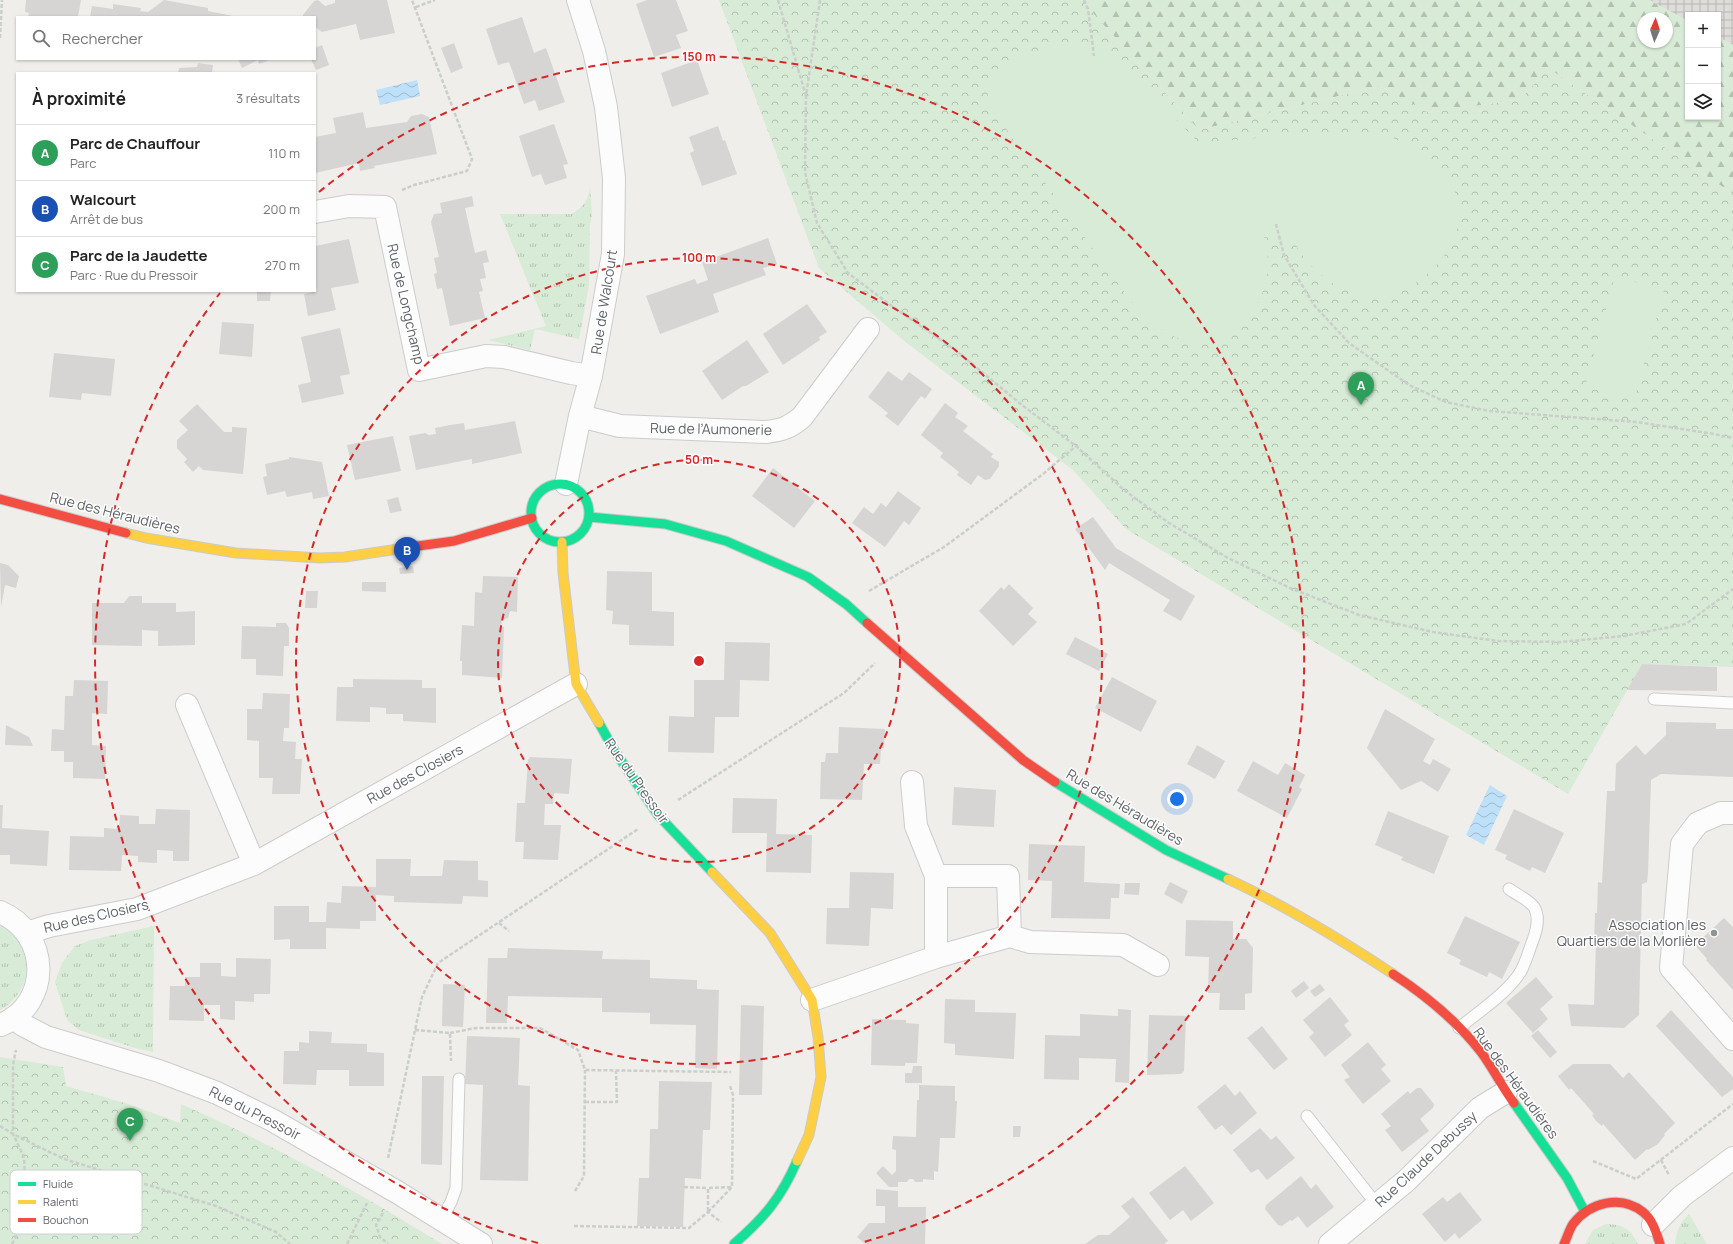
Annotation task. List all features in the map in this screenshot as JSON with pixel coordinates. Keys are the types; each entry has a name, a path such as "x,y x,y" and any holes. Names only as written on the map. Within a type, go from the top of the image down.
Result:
{"street":[{"name":"Rue de Walcourt","path":"566,484 580,416 591,376 613,254 614,178 606,107 596,58 578,0"},
{"path":"316,212 348,206 385,208"},
{"name":"Rue de Longchamp","path":"385,208 419,370 486,356 498,356 591,376"},
{"name":"Rue de l’Aumonerie","path":"580,416 620,426 766,432 782,430 792,425 802,417 868,329"},
{"path":"566,484 576,488 584,496 589,506 589,517 585,528 578,536 562,542 551,540 543,536 537,530 532,518 533,503 542,490 551,485 566,484"},
{"name":"Rue des Héraudières","path":"0,498 146,538 236,553 320,558 345,557 454,541 532,518"},
{"name":"Rue des Héraudières","path":"589,517 665,524 726,541 808,578 846,604 1023,760 1061,786 1166,850 1266,897 1351,946 1407,983 1451,1019 1481,1052 1506,1092 1567,1178 1584,1210"},
{"name":"Rue du Pressoir","path":"562,542 562,573 576,684 614,750 658,815 770,933 812,1000 818,1038 821,1077 809,1135 788,1182 757,1224 734,1244"},
{"name":"Rue des Closiers","path":"27,933 49,926 137,909 254,864 576,684"},
{"path":"187,705 254,864"},
{"path":"912,782 916,826 936,876 936,957"},
{"path":"1733,813 1721,813 1698,823 1682,844 1672,968 1733,1039"},
{"path":"936,876 1008,876 1010,936"},
{"path":"0,912 14,919 27,933 36,950 38,964 38,979 32,997 20,1012 6,1022"},
{"path":"812,1000 936,957 1010,936 1030,942 1123,945 1158,965"},
{"name":"Rue du Pressoir","path":"6,1022 23,1025 46,1036 159,1071 217,1093 272,1120 481,1244"},
{"name":"Rue Claude Debussy","path":"1330,1244 1406,1181 1480,1108 1506,1092"},
{"path":"1564,1244 1570,1225 1584,1210 1602,1203 1622,1203 1640,1211 1656,1235 1682,1196 1733,1158"}],"lane":[{"path":"1654,699 1733,703"},
{"path":"1459,1028 1514,981 1526,961 1536,934 1537,915 1534,908 1530,903 1509,890"},
{"path":"441,1220 451,1202 456,1188 459,1079"},
{"path":"1307,1116 1377,1205"}],"path":[{"path":"0,38 2,0"},
{"path":"385,208 404,189 466,171 472,159 416,7 412,0"},
{"path":"416,7 435,0"},
{"path":"778,0 806,96"},
{"path":"820,0 806,96 805,172 817,223 848,273 888,304 954,349 1022,405 1076,446 1124,490 1158,515 1228,558 1290,588 1359,615 1432,632 1498,641 1561,642 1624,636 1686,624 1733,589"},
{"path":"1084,0 1088,9 1094,56"},
{"path":"1276,224 1284,255 1314,305 1349,343 1409,385 1446,402 1489,412 1637,422 1733,438"},
{"path":"846,604 944,547 1044,474 1076,446"},
{"path":"677,801 844,693 878,660"},
{"path":"387,1160 422,998 438,963 644,825"},
{"path":"499,923 509,931"},
{"path":"415,1030 450,1033 476,1028 540,1028 578,1050 585,1070 584,1176 575,1191"},
{"path":"450,1033 452,1073 459,1079"},
{"path":"16,1050 13,1065 13,1134 24,1157 25,1170"},
{"path":"585,1070 731,1072"},
{"path":"585,1102 617,1102 616,1070"},
{"path":"574,1226 689,1228 708,1212 732,1187 733,1095 730,1086"},
{"path":"1593,1161 1636,1178 1733,1104"},
{"path":"0,1126 64,1159 100,1170"},
{"path":"1661,1160 1670,1177"},
{"path":"142,1183 216,1206 276,1232 290,1244"},
{"path":"684,1187 732,1187"},
{"path":"708,1188 708,1212 722,1224"},
{"path":"347,1244 369,1200"},
{"path":"385,1210 376,1225 380,1237 388,1244"},
{"path":"12,1244 17,1234"}],"shaded area":[{"path":"1649,0 1733,0 1733,45 1721,39 1721,12 1685,12 1685,19"}],"green space":[{"path":"719,0 1081,0 1199,130 1380,86 1429,113 1521,99 1548,68 1733,194 1733,667 1642,664 1568,794 1126,529 1073,470 903,340 819,268"},
{"path":"1081,0 1649,0 1671,12 1637,12 1637,48 1673,48 1673,13 1685,19 1685,120 1721,120 1721,39 1733,45 1733,194 1548,68 1521,99 1429,113 1380,86 1199,130"},
{"path":"1074,43 1105,47 1199,143 1298,134 1337,133 1378,134 1400,141 1432,163 1447,178 1454,190 1459,204 1459,219 1456,233 1449,248 1440,261 1415,283 1402,291 1388,295 1373,296 1359,294 1333,284 1311,265 1294,242 1264,237 1268,266 1265,285 1260,299 1252,313 1242,324 1231,334 1218,340 1203,343 1187,341 1173,336 1153,323 1136,308 989,105 988,89 994,77 1002,68 1024,55"},
{"path":"590,188 592,216 590,225 589,285 579,339 535,329 530,350 488,340 546,326 500,214 571,214 584,204 588,197"},
{"path":"1615,276 1664,290 1634,400 1585,387"},
{"path":"0,924 14,934 23,944 28,966 27,975 20,992 0,1010"},
{"path":"154,926 153,1052 135,1048 79,1030 67,1020 55,982 62,963 75,946 91,940"},
{"path":"0,1057 63,1067 66,1086 125,1103 180,1123 181,1104 281,1152 379,1206 442,1244 0,1244"},
{"path":"1689,1214 1707,1244 1675,1244 1679,1228 1683,1220"},
{"path":"1606,1224 1626,1228 1638,1244 1585,1244 1593,1230"}],"water":[{"path":"417,80 420,96 380,105 376,90"},
{"path":"1490,785 1507,796 1484,845 1466,835"}],"building":[{"path":"26,0 81,0 78,16 28,16 29,13 25,12"},
{"path":"164,0 208,8 208,11 233,16 90,16 92,6 113,9 113,4 141,8 140,11 148,12"},
{"path":"318,0 325,6 335,3 335,0 387,0 395,33 360,40 356,24 322,32 316,28 316,16 303,16 314,1"},
{"path":"647,0 676,0 688,31 676,35 681,48 654,57 636,4"},
{"path":"522,17 534,53 546,48 565,102 539,111 535,100 524,104 509,62 498,65 486,29"},
{"path":"454,43 463,68 451,73 441,48"},
{"path":"322,45 329,65 316,70 311,60 316,60 316,48"},
{"path":"238,60 258,60 242,68"},
{"path":"258,60 269,60 259,64"},
{"path":"697,60 709,94 672,107 661,73"},
{"path":"198,63 213,65 212,72 178,72 179,68 197,67"},
{"path":"363,112 366,128 407,122 411,116 422,114 429,117 437,154 374,166 375,168 360,171 359,163 316,173 316,137 336,133 333,118"},
{"path":"554,124 568,164 563,165 567,178 545,185 541,174 532,177 519,136"},
{"path":"718,126 723,141 725,140 737,174 702,186 690,153 694,151 689,137"},
{"path":"472,196 474,206 465,208 475,253 486,250 489,262 483,263 486,278 480,279 483,291 479,292 485,318 450,326 442,288 437,289 434,274 437,273 434,258 439,257 431,222 434,214 442,213 440,203"},
{"path":"768,238 777,264 763,268 766,275 713,294 719,312 660,334 646,296 695,279 697,284 708,280 702,262"},
{"path":"349,239 359,283 331,288 336,310 308,316 304,294 317,291 316,246"},
{"path":"257,292 271,292 270,301 257,301"},
{"path":"807,304 827,332 819,337 820,340 783,365 763,334"},
{"path":"222,322 254,324 252,357 219,354"},
{"path":"340,328 350,374 340,376 344,394 302,403 298,385 311,382 301,337"},
{"path":"747,340 769,372 746,386 743,386 722,400 702,371"},
{"path":"54,353 115,359 111,396 82,393 81,400 49,397"},
{"path":"888,371 902,381 909,372 932,389 925,399 921,396 898,426 885,416 888,413 868,397"},
{"path":"945,403 958,413 955,417 968,426 963,431 993,454 991,457 999,462 999,466 990,479 985,480 978,475 971,485 957,475 959,472 940,457 943,453 921,435"},
{"path":"197,404 224,432 232,432 232,427 247,428 243,474 203,470 199,466 193,472 184,462 187,459 177,448 177,440 188,430 179,421"},
{"path":"515,421 522,453 472,464 472,459 416,470 409,436 425,433 429,435 436,434 435,428 464,423 465,430"},
{"path":"393,436 401,471 355,480 347,445"},
{"path":"289,457 322,462 329,496 313,499 312,492 287,497 285,491 267,495 263,477 267,476 265,464 289,459"},
{"path":"773,468 815,501 794,528 752,496"},
{"path":"898,491 921,508 909,525 904,521 885,547 852,523 864,507 873,514 881,503 886,507"},
{"path":"398,497 402,511 390,513 387,500"},
{"path":"1093,517 1116,548 1195,596 1181,621 1163,611 1170,600 1109,563 1105,570 1075,529"},
{"path":"0,563 8,565 19,576 16,588 5,585 1,607"},
{"path":"413,566 414,573 400,574 399,568"},
{"path":"607,571 652,572 652,611 674,612 674,646 629,645 629,625 612,624 613,611 606,610"},
{"path":"483,576 518,577 517,612 510,611 508,618 502,620 501,627 504,627 502,678 462,675 462,661 460,661 462,625 474,626 475,592 482,593"},
{"path":"362,582 386,582 386,592 362,591"},
{"path":"1009,584 1033,608 1028,614 1037,622 1013,646 979,611 1001,587 1004,590"},
{"path":"306,591 318,591 317,608 305,608"},
{"path":"129,596 142,596 142,603 176,603 176,612 195,611 195,645 158,646 158,631 142,630 142,646 92,645 92,603 124,603"},
{"path":"276,623 286,623 289,628 289,646 284,646 283,676 256,675 256,659 241,659 242,626 276,627"},
{"path":"1075,637 1108,654 1099,671 1066,654"},
{"path":"725,642 770,643 769,681 740,680 739,717 715,717 714,753 668,752 669,716 694,717 694,680 724,680"},
{"path":"1642,664 1717,667 1717,691 1627,690"},
{"path":"1112,677 1157,701 1141,732 1095,708"},
{"path":"353,679 422,680 422,688 436,688 436,723 403,721 403,714 386,714 386,708 370,707 370,722 336,721 337,687 353,687"},
{"path":"74,680 108,681 107,714 92,713 92,745 106,746 105,779 73,778 73,762 64,762 64,751 51,751 52,729 64,730 65,696 73,696"},
{"path":"263,693 290,694 289,728 284,728 283,741 296,742 295,759 302,759 300,794 272,794 273,778 259,778 259,741 247,740 247,709 262,709"},
{"path":"1385,709 1435,739 1423,761 1430,765 1433,759 1451,769 1438,792 1421,781 1401,790 1367,748"},
{"path":"1666,722 1716,723 1716,729 1733,729 1733,777 1661,774 1651,780 1648,873 1647,882 1642,884 1639,1015 1624,1028 1571,1026 1568,1004 1594,1005 1596,943 1594,943 1595,913 1597,913 1598,882 1602,883 1607,791 1615,791 1616,764 1636,745 1645,755 1666,735"},
{"path":"6,725 29,737 33,746 5,745"},
{"path":"839,727 885,729 884,748 881,748 880,764 864,764 862,800 820,799 821,762 825,762 826,753 838,753"},
{"path":"1197,745 1225,761 1215,779 1187,764"},
{"path":"530,757 572,759 569,794 554,793 553,804 545,804 544,825 561,825 558,860 523,859 524,842 515,842 517,803 525,803 528,760"},
{"path":"1253,761 1278,775 1285,763 1305,775 1299,787 1302,789 1287,818 1237,791"},
{"path":"954,787 996,790 994,827 952,825"},
{"path":"733,798 777,799 776,834 812,835 811,873 766,872 767,833 732,833"},
{"path":"0,805 3,805 2,828 49,831 47,866 10,864 10,855 0,855"},
{"path":"156,809 190,810 189,861 173,861 173,851 157,850 157,863 138,862 138,856 122,855 121,871 69,870 70,836 104,837 104,828 119,829 120,815 139,816 139,824 155,824"},
{"path":"1514,809 1564,833 1545,873 1532,867 1530,871 1505,859 1507,855 1495,850"},
{"path":"1388,811 1449,836 1434,874 1401,860 1403,857 1375,845"},
{"path":"1029,844 1085,846 1084,882 1120,884 1119,898 1111,898 1110,919 1051,918 1052,881 1028,880"},
{"path":"376,859 411,859 410,876 442,876 444,860 478,861 478,880 488,881 488,897 463,896 462,904 394,902 394,896 376,895 376,921 360,921 360,929 326,928 326,949 290,949 290,939 274,940 274,906 309,906 309,922 326,922 327,902 341,903 342,886 376,887"},
{"path":"850,872 894,873 893,909 871,908 869,946 826,944 827,908 849,908"},
{"path":"1170,882 1188,891 1182,904 1164,894"},
{"path":"1125,883 1140,883 1139,895 1124,894"},
{"path":"1465,916 1520,942 1502,979 1489,972 1487,977 1459,964 1461,960 1447,953"},
{"path":"1724,918 1733,927 1733,990 1706,960 1707,959 1695,945"},
{"path":"1186,920 1233,921 1233,939 1246,939 1253,948 1252,993 1245,994 1245,1010 1219,1010 1220,993 1208,993 1209,957 1185,956"},
{"path":"508,948 603,951 602,959 650,960 650,978 697,980 697,989 719,990 717,1069 695,1068 696,1025 650,1024 650,1013 602,1012 602,998 508,996 507,1023 486,1023 488,958 507,958"},
{"path":"236,958 271,959 270,994 254,994 254,1002 235,1001 235,1020 220,1019 220,1005 204,1005 204,1021 169,1020 170,986 185,986 185,977 200,977 200,963 221,963 221,976 236,977"},
{"path":"1536,977 1553,997 1540,1009 1548,1019 1533,1033 1506,1003"},
{"path":"1304,981 1309,988 1296,998 1291,991"},
{"path":"443,984 465,985 463,1027 442,1026"},
{"path":"1320,984 1325,990 1315,997 1310,991"},
{"path":"1330,997 1349,1021 1344,1025 1352,1035 1325,1057 1309,1037 1314,1033 1303,1020"},
{"path":"945,999 975,1000 975,1012 1016,1013 1014,1059 955,1055 955,1044 944,1043"},
{"path":"741,1005 764,1006 762,1095 739,1095"},
{"path":"1118,1009 1131,1010 1129,1083 1115,1082 1116,1059 1079,1058 1079,1080 1044,1079 1045,1035 1080,1036 1080,1014 1118,1016"},
{"path":"1671,1010 1733,1077 1733,1089 1722,1097 1656,1026"},
{"path":"1149,1015 1186,1016 1184,1071 1181,1074 1147,1075"},
{"path":"872,1019 906,1020 906,1023 919,1024 917,1063 905,1063 905,1066 871,1065"},
{"path":"1262,1026 1288,1059 1274,1070 1247,1038"},
{"path":"1538,1030 1557,1052 1550,1058 1531,1036"},
{"path":"309,1031 332,1032 331,1043 367,1044 367,1052 384,1053 384,1086 349,1086 349,1070 317,1070 316,1085 283,1084 284,1051 299,1051 299,1042 309,1043"},
{"path":"467,1036 520,1038 518,1085 530,1086 528,1181 480,1180 483,1085 465,1084"},
{"path":"1368,1042 1386,1065 1381,1069 1391,1081 1363,1104 1344,1080 1350,1077 1341,1065"},
{"path":"1573,1064 1610,1064 1623,1078 1629,1072 1675,1123 1664,1134 1665,1135 1658,1144 1648,1150 1647,1149 1635,1160 1603,1124 1602,1126 1596,1121 1592,1115 1594,1114 1571,1088 1569,1090 1558,1076"},
{"path":"913,1066 922,1066 922,1083 905,1083 905,1073 912,1073"},
{"path":"422,1076 444,1076 442,1165 421,1164"},
{"path":"659,1081 712,1082 710,1130 703,1130 701,1179 685,1178 683,1227 637,1226 639,1178 649,1178 650,1129 658,1129"},
{"path":"1225,1084 1235,1096 1240,1091 1257,1113 1231,1135 1222,1125 1215,1130 1197,1107"},
{"path":"919,1085 955,1086 955,1101 957,1101 955,1138 940,1138 938,1172 934,1171 934,1180 923,1179 923,1182 915,1182 913,1179 909,1179 907,1182 898,1182 898,1187 889,1187 876,1173 883,1166 892,1175 896,1171 896,1150 892,1149 893,1136 916,1137"},
{"path":"1417,1088 1421,1088 1434,1104 1433,1108 1420,1119 1429,1131 1402,1152 1385,1130 1391,1126 1381,1114 1408,1091 1410,1094"},
{"path":"1013,1126 1021,1126 1020,1137 1013,1137"},
{"path":"1260,1128 1271,1140 1276,1136 1295,1158 1267,1180 1258,1169 1251,1173 1233,1150"},
{"path":"1185,1166 1214,1203 1191,1221 1183,1210 1170,1220 1149,1193"},
{"path":"1301,1176 1311,1189 1316,1184 1334,1207 1307,1228 1298,1216 1282,1226 1278,1225 1265,1209 1266,1205"},
{"path":"876,1189 898,1191 898,1207 926,1207 925,1244 865,1244 857,1237 869,1223 885,1223 885,1206 876,1206"},
{"path":"1460,1192 1482,1220 1459,1239 1455,1233 1445,1242 1422,1214 1443,1197 1447,1202"},
{"path":"1133,1197 1168,1241 1164,1244 1085,1244 1098,1235 1109,1235 1130,1217 1121,1206"}],"traffic: fast":[{"path":"560,484 571,486 581,492 587,502 589,513 587,524 581,534 571,540 560,542 549,540 539,534 533,524 531,513 533,502 539,492 549,486 560,484"},
{"path":"589,517 665,524 726,541 808,577 846,604 867,623"},
{"path":"599,723 614,750 658,815 712,872"},
{"path":"1055,782 1166,850 1228,879"},
{"path":"1514,1103 1567,1178 1584,1210"},
{"path":"734,1244 771,1207 785,1186 797,1161"}],"traffic: slow":[{"path":"126,533 146,538 236,553 320,558 345,557 418,546"},
{"path":"562,542 563,573 576,684 599,723"},
{"path":"712,872 770,933 812,1000 818,1037 821,1077 809,1135 797,1161"},
{"path":"1228,879 1271,900 1353,948 1393,974"}],"traffic: jam":[{"path":"0,499 126,533"},
{"path":"418,546 454,541 532,518"},
{"path":"867,623 1023,760 1055,782"},
{"path":"1393,974 1429,1000 1462,1030 1490,1064 1505,1091 1514,1103"},
{"path":"1564,1244 1573,1224 1587,1211 1605,1203 1615,1202 1634,1206 1643,1212 1652,1222 1660,1244"}],"place":[{"name":"Parc de Chauffour","path":"1361,405"},
{"name":"Walcourt","path":"407,570"},
{"name":"Association les Quartiers de la Morlière","path":"1714,933"},
{"name":"Parc de la Jaudette","path":"130,1141"}]}
